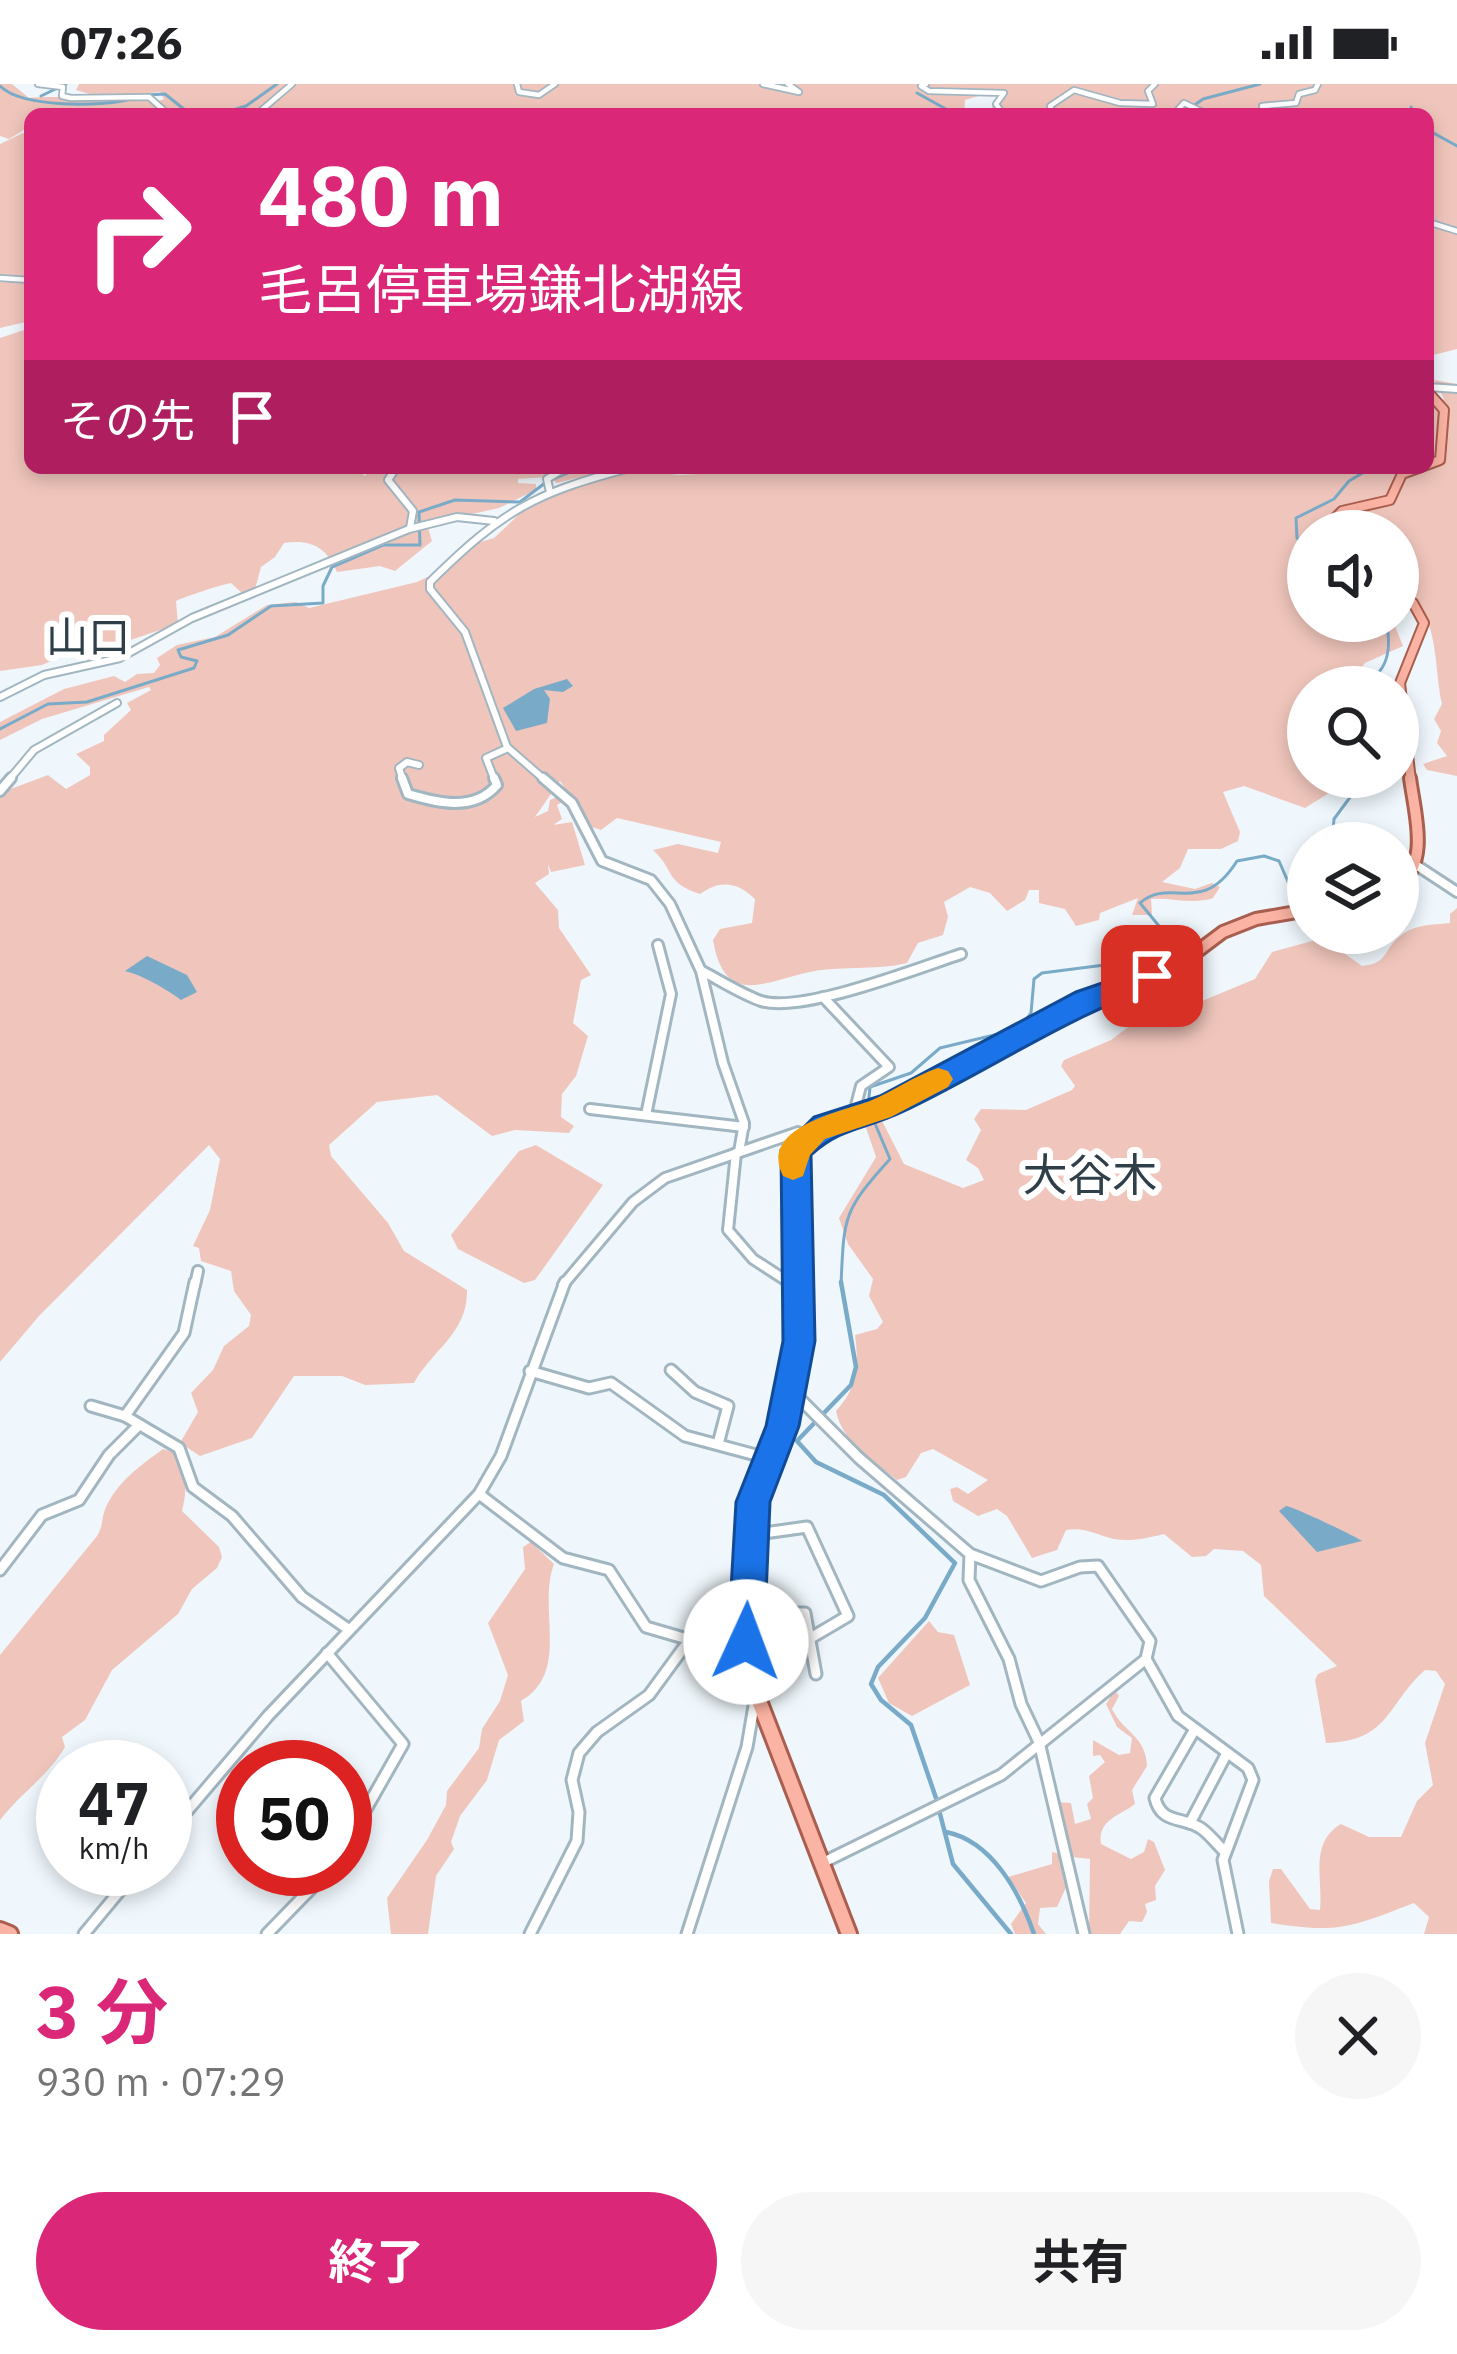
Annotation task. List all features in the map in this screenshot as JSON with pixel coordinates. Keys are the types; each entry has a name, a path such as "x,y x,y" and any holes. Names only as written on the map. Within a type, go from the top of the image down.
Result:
{"main road":[{"path":"1434,397 1444,410 1440,460 1434,462"},
{"path":"1346,510 1390,500 1402,474"},
{"path":"1413,822 1400,683 1416,642"},
{"path":"849,1934 752,1677 748,1613 753,1502 792,1391 799,1341 796,1150 824,1126 864,1115 1086,999 1175,968 1238,925 1287,914"},
{"path":"0,1930 10,1934"}],"street":[{"path":"38,84 60,87 67,98 149,98 161,108"},
{"path":"268,108 292,84"},
{"path":"517,84 519,92 539,95 556,84"},
{"path":"763,84 799,92 788,84"},
{"path":"926,84 921,86 929,91 1004,93 996,104 999,108"},
{"path":"1051,108 1075,90 1120,103 1149,105 1154,102 1149,89 1155,84"},
{"path":"1264,108 1294,104 1299,94 1315,90 1318,84"},
{"path":"392,474 388,480 412,511 410,529"},
{"path":"550,492 548,479 556,474"},
{"path":"610,474 550,492 494,521 466,543 430,582 430,589 465,632 508,748 572,802 602,861 659,887 701,970 723,1063 744,1125 728,1230 753,1259 798,1289"},
{"path":"0,697 44,675 119,658 193,618 410,529 457,518 494,521"},
{"path":"0,791 34,750 117,703"},
{"path":"488,754 504,738"},
{"path":"488,754 508,748"},
{"path":"418,764 407,762 399,769 408,794 472,802 495,789 488,754"},
{"path":"1419,867 1457,892"},
{"path":"646,1115 671,994 658,945"},
{"path":"701,970 770,1003 822,996 961,954"},
{"path":"822,996 889,1067 864,1082 864,1115"},
{"path":"590,1108 744,1125 796,1150"},
{"path":"192,1806 348,1629 478,1494 501,1456 567,1277 633,1202 665,1178 798,1132 809,1136"},
{"path":"125,1416 184,1334 198,1271"},
{"path":"670,1370 695,1392 728,1406 718,1444"},
{"path":"530,1371 589,1388 611,1384 677,1432 769,1459"},
{"path":"792,1391 859,1458 970,1554 1047,1582 1080,1567 1098,1566 1148,1635 1146,1659 1173,1709 1248,1768 1253,1786 1224,1851 1238,1934"},
{"path":"92,1406 125,1416 179,1448 194,1487 222,1506 302,1597 348,1629"},
{"path":"0,1570 42,1515 79,1500 109,1455 139,1424"},
{"path":"478,1494 563,1558 609,1570 646,1627 690,1639 739,1675 752,1677"},
{"path":"750,1534 807,1527 848,1616 809,1639"},
{"path":"970,1554 969,1580 1009,1659 1021,1704 1040,1742 1084,1934"},
{"path":"748,1613 805,1613 816,1674"},
{"path":"530,1934 577,1841 579,1812 572,1780 579,1753 597,1732 649,1695 690,1639"},
{"path":"327,1653 403,1744 372,1799"},
{"path":"822,1863 1000,1775 1146,1659"},
{"path":"687,1934 747,1747 756,1693"},
{"path":"1195,1729 1155,1798 1163,1817 1199,1826 1224,1851"},
{"path":"1190,1823 1227,1753"},
{"path":"84,1934 116,1896"},
{"path":"267,1934 304,1896"}],"shaded area":[{"path":"0,84 12,84 29,98 156,102 164,99 160,92 103,98 76,90 79,84 1457,84 1457,349 1434,355 1434,108 993,108 999,95 992,92 965,100 964,108 24,108 24,130 9,139 0,136"},
{"path":"24,133 24,322 0,328 0,144"},
{"path":"24,330 24,474 593,474 557,483 548,477 518,479 518,483 536,484 536,490 499,508 427,524 432,541 395,571 380,566 337,572 316,546 284,543 261,567 254,593 245,596 231,583 212,588 176,601 178,624 101,650 90,643 42,665 0,671 0,338"},
{"path":"1434,380 1457,384 1457,776 1427,770 1423,764 1447,756 1437,743 1441,731 1434,719 1442,704 1429,624 1419,606 1419,510 1287,510 1287,642 1401,642 1403,646 1363,666 1287,666 1287,798 1321,798 1305,808 1244,786 1223,792 1240,832 1238,841 1221,849 1188,849 1180,868 1162,882 1195,889 1212,883 1220,887 1213,898 1151,899 1152,915 1132,915 1138,898 1100,913 1099,920 1076,926 1065,909 1039,903 1039,890 1029,890 1025,900 1007,911 990,893 970,887 944,902 948,917 943,935 918,943 907,963 818,971 747,985 726,974 713,940 720,929 752,923 755,899 728,885 700,894 689,890 676,881 653,850 678,844 718,853 721,842 617,818 601,830 592,827 560,781 535,817 548,811 550,800 561,795 566,800 557,805 562,819 553,825 572,822 585,865 551,872 548,864 549,874 535,883 558,910 559,928 591,975 581,980 573,1023 588,1036 576,1076 562,1094 561,1117 574,1126 569,1133 515,1130 492,1136 437,1095 377,1102 329,1145 331,1156 388,1223 404,1251 467,1290 456,1329 414,1383 365,1385 342,1376 294,1376 252,1438 200,1456 180,1443 198,1412 191,1393 213,1370 224,1346 249,1326 251,1315 234,1291 231,1271 201,1261 199,1248 193,1246 210,1210 220,1159 209,1145 39,1316 0,1362 0,793 48,775 66,789 90,775 90,767 76,754 104,741 104,735 131,710 127,703 151,690 42,719 0,740 0,722 64,689 114,676 125,682 137,674 154,673 160,665 157,658 177,645 215,637 267,605 296,602 309,608 417,582 450,566 470,545 494,538 527,507 576,484 625,474 1434,474 1434,403 1444,399"},
{"path":"1457,908 1457,1934 1424,1934 1429,1917 1414,1903 1344,1926 1271,1923 1273,1869 1281,1869 1310,1909 1320,1910 1321,1851 1341,1824 1369,1837 1401,1837 1417,1801 1433,1785 1425,1743 1445,1684 1436,1671 1425,1670 1375,1728 1347,1741 1326,1743 1315,1680 1337,1666 1264,1596 1261,1565 1243,1551 1214,1549 1206,1556 1192,1557 1164,1534 1120,1540 1073,1529 1066,1530 1057,1550 1032,1558 1007,1516 997,1509 978,1516 953,1501 950,1489 957,1487 968,1494 988,1480 933,1449 921,1453 906,1477 897,1480 852,1442 836,1411 855,1376 855,1335 877,1329 883,1322 869,1296 873,1279 848,1244 839,1218 876,1157 864,1122 880,1117 904,1164 963,1188 984,1180 966,1160 981,1130 974,1119 981,1109 1026,1110 1072,1090 1075,1086 1061,1066 1064,1060 1111,1040 1131,1025 1188,1016 1202,1001 1255,979 1272,952 1287,948 1287,954 1345,954 1362,966 1385,954 1419,954 1419,928 1450,923 1450,914"},
{"path":"536,1145 603,1185 535,1280 524,1283 458,1249 451,1235 519,1151"},
{"path":"163,1449 175,1453 184,1475 182,1511 219,1547 222,1557 217,1568 192,1589 178,1614 112,1670 85,1720 63,1740 36,1740 36,1782 0,1820 0,1655 97,1536 106,1507 131,1474"},
{"path":"531,1542 554,1564 545,1674 521,1701 524,1721 499,1740 487,1780 460,1816 451,1842 454,1849 436,1876 428,1934 391,1934 387,1898 427,1840 446,1805 447,1791 479,1748 482,1729 500,1701 508,1675 488,1623 525,1569 523,1547"},
{"path":"929,1621 938,1632 954,1635 970,1685 912,1716 889,1703 878,1678"},
{"path":"1115,1690 1119,1696 1112,1709 1143,1748 1147,1766 1132,1790 1135,1804 1107,1823 1101,1844 1131,1859 1144,1852 1148,1839 1154,1842 1165,1870 1155,1886 1156,1900 1145,1904 1142,1922 1129,1921 1120,1934 1089,1934 1090,1859 1072,1857 1056,1802 1071,1803 1075,1824 1091,1819 1089,1776 1105,1762 1100,1755 1093,1756 1093,1740 1119,1755 1130,1753 1132,1738 1117,1727 1106,1704"},
{"path":"1052,1852 1060,1854 1069,1881 1057,1907 1040,1908 1038,1924 1046,1934 1015,1934 1011,1924 1026,1903 1008,1877 1052,1864"}],"water":[{"path":"567,679 573,686 563,692 544,690 550,699 547,723 516,731 503,708 534,689"},
{"path":"147,956 187,975 197,992 181,1000 125,971"},
{"path":"1286,1506 1362,1541 1317,1552 1279,1511"}],"waterway":[{"path":"41,96 66,84"},
{"path":"240,108 277,84"},
{"path":"1190,108 1203,99 1260,84"},
{"path":"0,86 43,102 131,99"},
{"path":"917,93 944,108"},
{"path":"146,95 165,94 182,108"},
{"path":"1434,133 1457,146"},
{"path":"0,280 16,281"},
{"path":"553,479 565,474"},
{"path":"1312,510 1334,499 1361,474"},
{"path":"0,729 48,704 87,702 194,668 197,661 181,657 178,650 228,635 271,606 323,603 323,586 332,567 383,545 420,545 419,512 455,500 520,502 545,483"},
{"path":"1383,666 1389,642"},
{"path":"1334,822 1350,798"},
{"path":"841,1283 849,1216 890,1159 868,1107 870,1087 911,1073 940,1048 1019,1029 1031,1013 1034,979 1042,973 1128,962 1162,947 1164,932 1140,903 1152,896 1211,888 1237,861 1264,856 1279,861 1287,879"},
{"path":"841,1283 856,1367 851,1385 797,1441 816,1462 884,1495 955,1563 925,1618 878,1667 871,1684 881,1700 911,1725 937,1801"},
{"path":"939,1810 953,1864 1011,1934"},
{"path":"946,1832 990,1857 1012,1886 1034,1934"}],"slow traffic":[{"path":"793,1168 796,1150 815,1131 881,1109 938,1079"}],"district":[{"name":"山口","path":"88,637"},
{"name":"大谷木","path":"1090,1175"}],"route":[{"path":"746,1642 753,1502 782,1426 799,1341 796,1150 824,1126 889,1105 1086,999 1152,976"}]}
